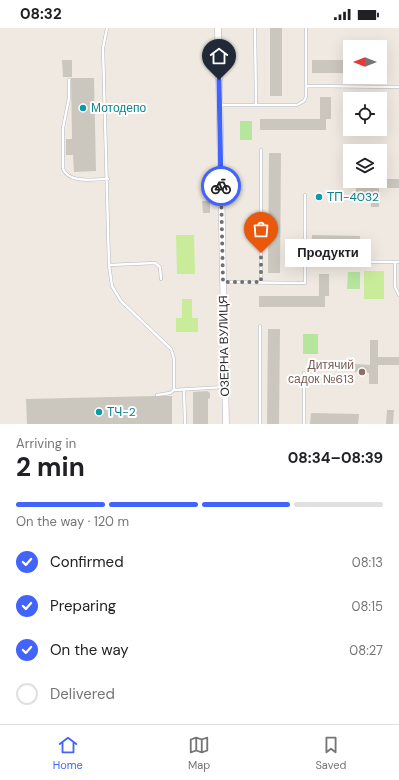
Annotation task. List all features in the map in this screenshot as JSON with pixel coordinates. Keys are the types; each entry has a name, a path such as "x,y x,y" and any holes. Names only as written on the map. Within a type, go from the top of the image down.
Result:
{"street":[{"name":"ОЗЕРНА ВУЛИЦЯ","path":"218,28 226,424"}],"lane":[{"path":"107,28 103,48 110,265 112,286 121,301 171,349 174,359 174,390"},
{"path":"255,28 256,105"},
{"path":"219,105 297,105 304,101 306,97 306,28"},
{"path":"69,80 69,98 63,128 63,169 65,174 72,179 108,179"},
{"path":"306,86 399,87"},
{"path":"261,150 261,282"},
{"path":"223,282 305,283 305,195"},
{"path":"305,261 399,262"},
{"path":"395,262 394,287 399,294"},
{"path":"110,265 155,263 160,267 161,279"},
{"path":"260,326 260,424"},
{"path":"304,373 304,424"},
{"path":"157,395 170,394 174,390 225,387"},
{"path":"184,390 185,424"}],"green space":[{"path":"240,121 252,121 252,140 240,140"},
{"path":"176,235 194,235 195,274 177,274"},
{"path":"364,271 384,271 384,299 364,299"},
{"path":"348,272 360,272 360,289 347,289"},
{"path":"182,299 192,299 192,318 198,318 198,332 176,332 176,318 182,318"},
{"path":"303,334 318,334 318,354 303,354"}],"building":[{"path":"270,28 282,28 282,96 270,96"},
{"path":"62,60 72,60 72,77 63,77"},
{"path":"312,60 343,60 343,73 312,73"},
{"name":"Мотодепо","path":"71,78 94,78 96,171 74,172 73,155 66,155 66,139 72,139"},
{"path":"320,97 331,97 331,119 326,119 326,130 260,130 260,119 320,119"},
{"path":"269,153 281,153 280,273 268,273"},
{"path":"387,179 399,179 399,188 387,188"},
{"path":"356,188 379,188 379,207 371,207 371,196 356,196"},
{"path":"202,201 210,201 210,213 203,213"},
{"path":"312,235 360,236 360,248 312,248"},
{"path":"319,274 329,274 329,296 325,296 325,307 259,307 259,296 319,296"},
{"path":"268,329 280,329 279,424 267,424"},
{"path":"370,340 378,340 378,357 399,357 399,365 378,365 378,384 369,384 369,373 355,372 355,364 370,365"},
{"path":"207,391 210,393 210,398 208,399 208,424 193,424 193,392"},
{"name":"ТЧ-2","path":"172,396 172,424 27,424 26,399"},
{"path":"387,410 394,410 393,424 386,424"},
{"path":"311,413 359,414 358,424 310,424"}],"way so far":[{"path":"221,186 223,282 261,282 261,253"}],"place":[{"name":"Мотодепо","path":"83,108"},
{"name":"ТП-4032","path":"319,197"},
{"name":"Продукти","path":"261,253"},
{"name":"Дитячий садок №613","path":"362,372"},
{"name":"ТЧ-2","path":"99,412"}],"route":[{"path":"219,80 221,186"}]}
